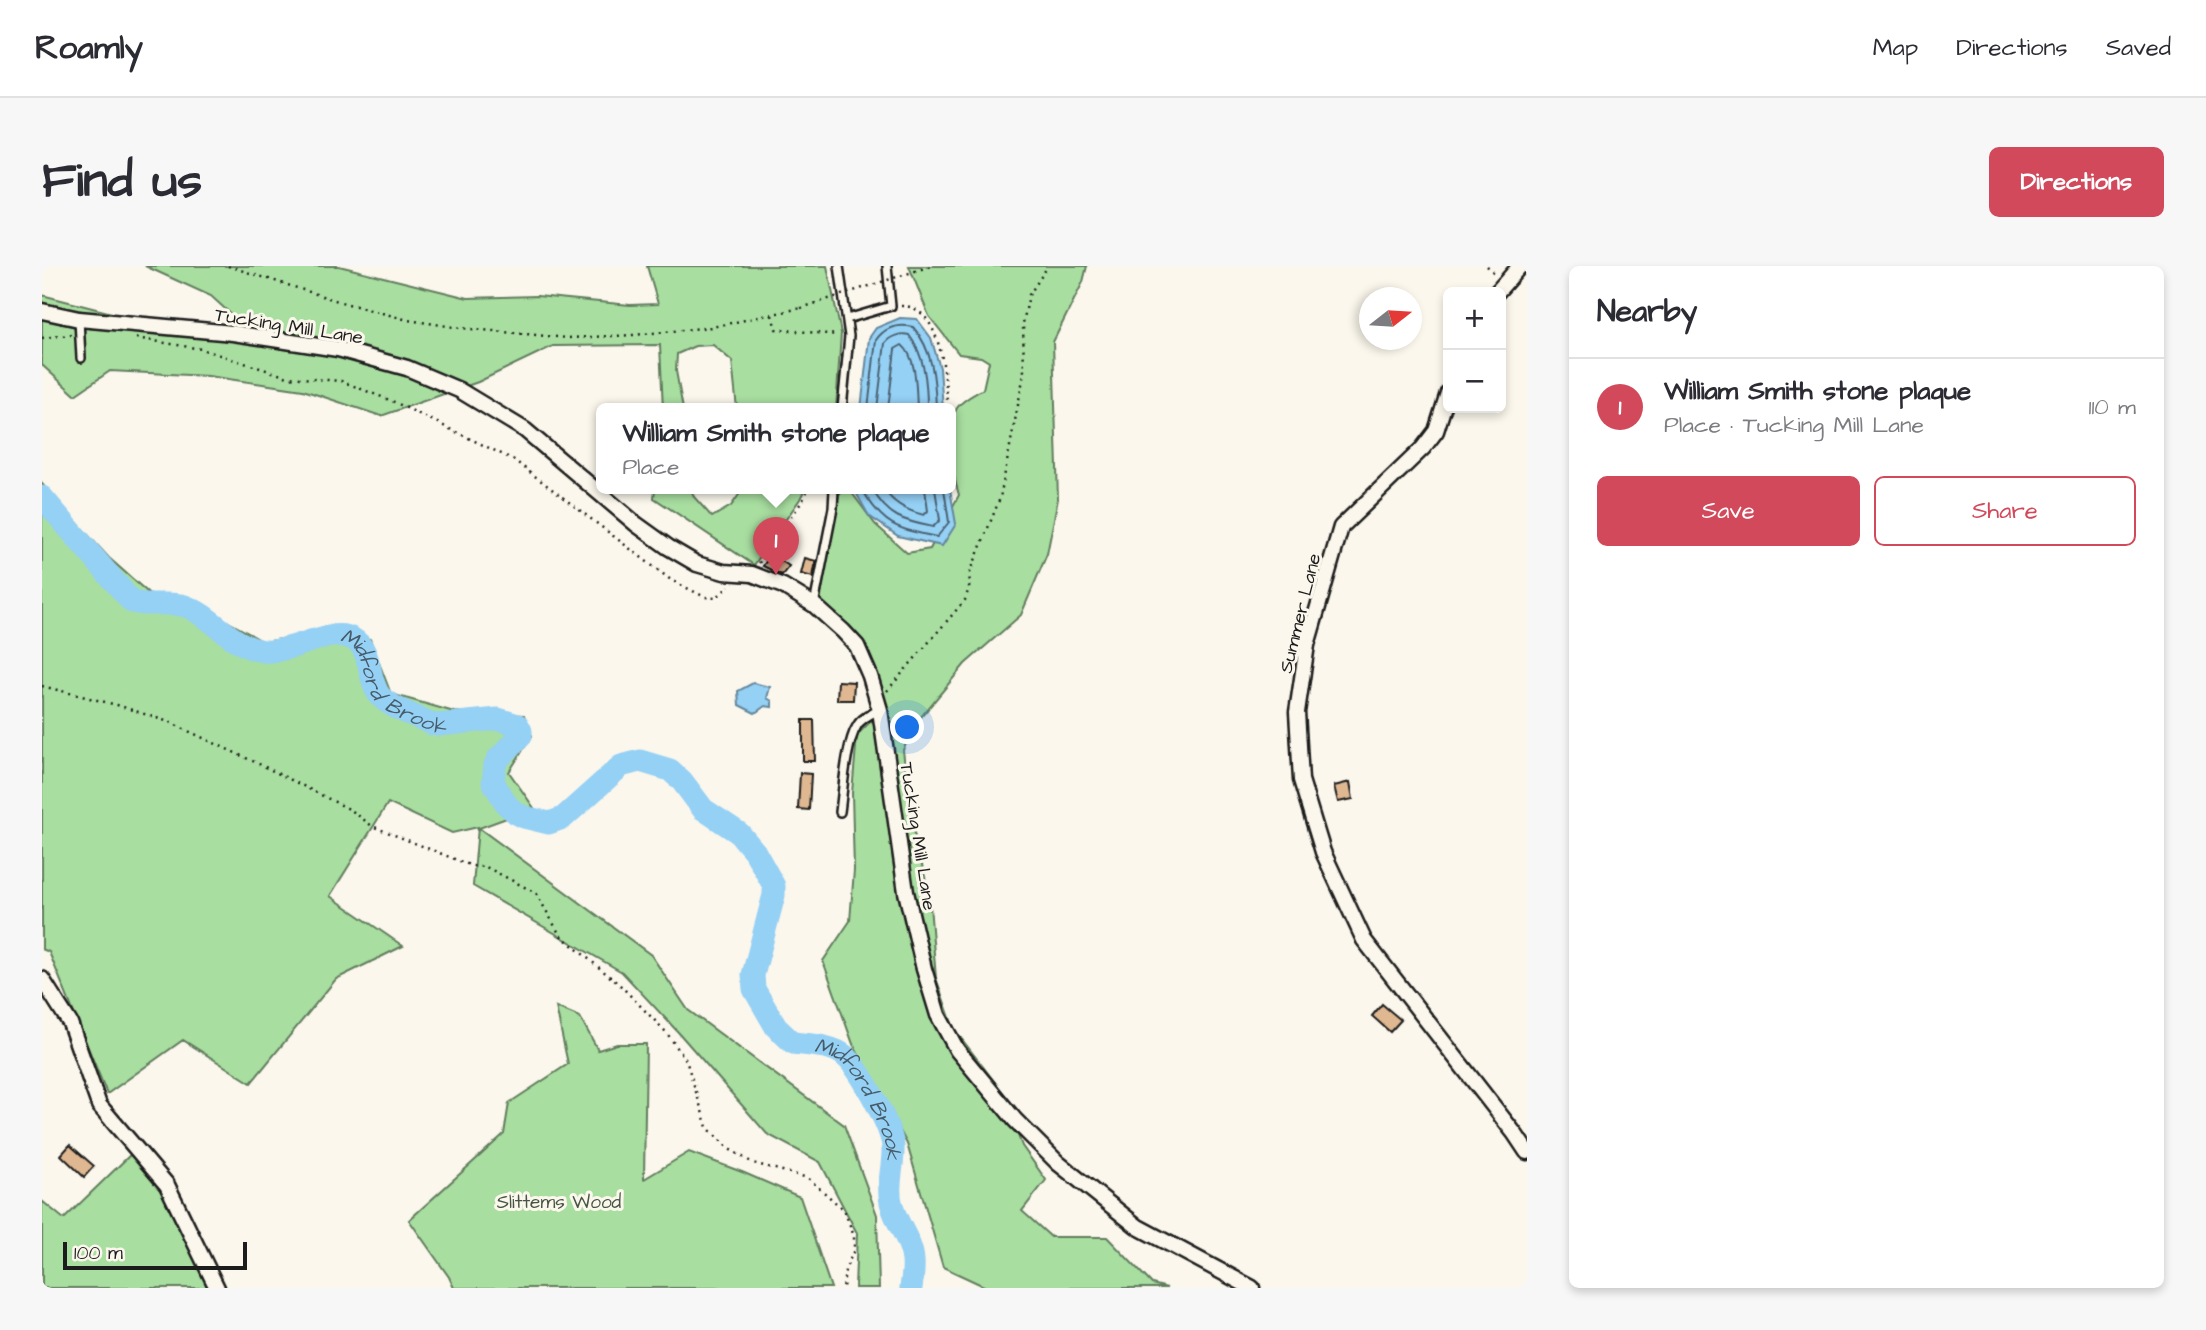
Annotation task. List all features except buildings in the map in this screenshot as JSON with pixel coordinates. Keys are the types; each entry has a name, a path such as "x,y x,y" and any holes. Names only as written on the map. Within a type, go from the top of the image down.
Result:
{"street":[{"path":"1501,287 1520,266"},
{"name":"Tucking Mill Lane","path":"42,311 79,325 233,333 338,349 407,369 459,390 526,430 596,490"},
{"name":"Summer Lane","path":"1443,409 1436,430 1423,448 1341,527 1307,645 1297,712 1301,780 1323,852 1364,940 1527,1152"},
{"name":"Tucking Mill Lane","path":"601,494 636,524 697,564 724,572 752,573 783,586 814,605 857,646 868,668 879,704 906,892 924,969 939,1015 957,1050 1015,1120 1058,1163 1138,1227 1252,1288"},
{"path":"42,979 70,1023 99,1105 167,1185 217,1288"}],"lane":[{"path":"839,266 849,336 843,403"},
{"path":"847,319 891,306 887,266"},
{"path":"79,325 80,358"},
{"path":"814,605 834,494"},
{"path":"840,812 851,740 857,724 879,704"}],"path":[{"path":"228,266 408,320 568,338 712,327 801,308 931,266"},
{"path":"879,704 965,600 970,573 1000,498 1024,374 1023,323 1030,295 1048,266"},
{"path":"891,306 911,306 920,310 931,327 942,359 947,401"},
{"path":"772,315 776,329 838,335"},
{"path":"42,338 70,336 79,325"},
{"path":"136,338 201,349 288,377 341,381 392,401 514,460 671,580 705,597 716,598 731,585"},
{"path":"752,573 806,494"},
{"path":"42,686 117,705 169,722 351,810 372,827 472,866 486,867 536,893 560,935 620,985 666,1032 686,1060 707,1127 729,1149 753,1163 808,1178 844,1210 854,1236 854,1250 845,1270 843,1288"}],"green space":[{"path":"145,266 339,266 468,298 537,296 630,305 658,304 647,266 827,266 841,333 836,403 736,403 732,361 713,345 695,346 677,354 676,371 682,403 663,403 660,345 553,346 478,382 381,416 303,390 208,376 110,371 75,395 42,365 42,295 143,321 245,327 211,296"},
{"path":"909,266 1087,266 1083,282 1053,342 1058,499 1047,554 1021,615 965,664 916,723 903,750 912,825 929,893 936,978 954,1029 1001,1090 1022,1146 1046,1180 1022,1211 1051,1237 1107,1237 1152,1284 1167,1288 988,1288 943,1267 907,1144 853,1044 823,961 850,921 854,870 852,793 857,735 870,722 884,715 878,689 822,606 819,593 839,495 853,494 875,524 907,553 930,549 959,495 956,483 956,410 962,402 983,389 989,362 981,357 959,354 929,316"},
{"path":"42,484 109,558 154,598 191,601 264,642 337,629 370,639 391,694 454,712 524,715 532,736 509,772 534,808 479,828 651,955 688,1010 844,1125 877,1215 879,1288 855,1288 857,1233 820,1162 767,1134 622,972 473,886 478,827 452,833 388,803 330,896 403,946 336,979 251,1083 183,1040 107,1094 49,952 42,949"},
{"path":"654,494 693,494 712,517 731,506 739,494 802,494 754,565 654,498"},
{"name":"Slittems Wood","path":"556,1007 580,1017 598,1050 617,1044 646,1044 644,1179 689,1152 800,1197 831,1288 454,1288 409,1220 504,1134 509,1103 568,1064"},
{"path":"131,1154 161,1189 209,1288 42,1288 42,1201 64,1219"}],"water":[{"path":"900,318 917,319 931,338 940,368 943,403 862,403 869,338 876,328"},
{"path":"857,494 951,494 956,524 942,546 898,536 869,516"},
{"path":"753,683 770,687 767,698 772,701 772,707 765,706 755,713 739,705 738,691"}],"waterway":[{"name":"Midford Brook","path":"42,497 132,602 185,606 242,644 264,651 344,636 353,639 364,650 380,696 398,708 438,725 498,719 518,725 521,736 498,759 493,782 507,805 524,817 549,823 563,818 621,766 640,761 670,770 703,809 739,833 755,852 774,886 753,975 754,989 776,1027 793,1043 827,1048 845,1056 859,1072 881,1112 893,1146 890,1199 912,1254 911,1288"}],"place":[{"name":"William Smith stone plaque","path":"776,575"}]}
